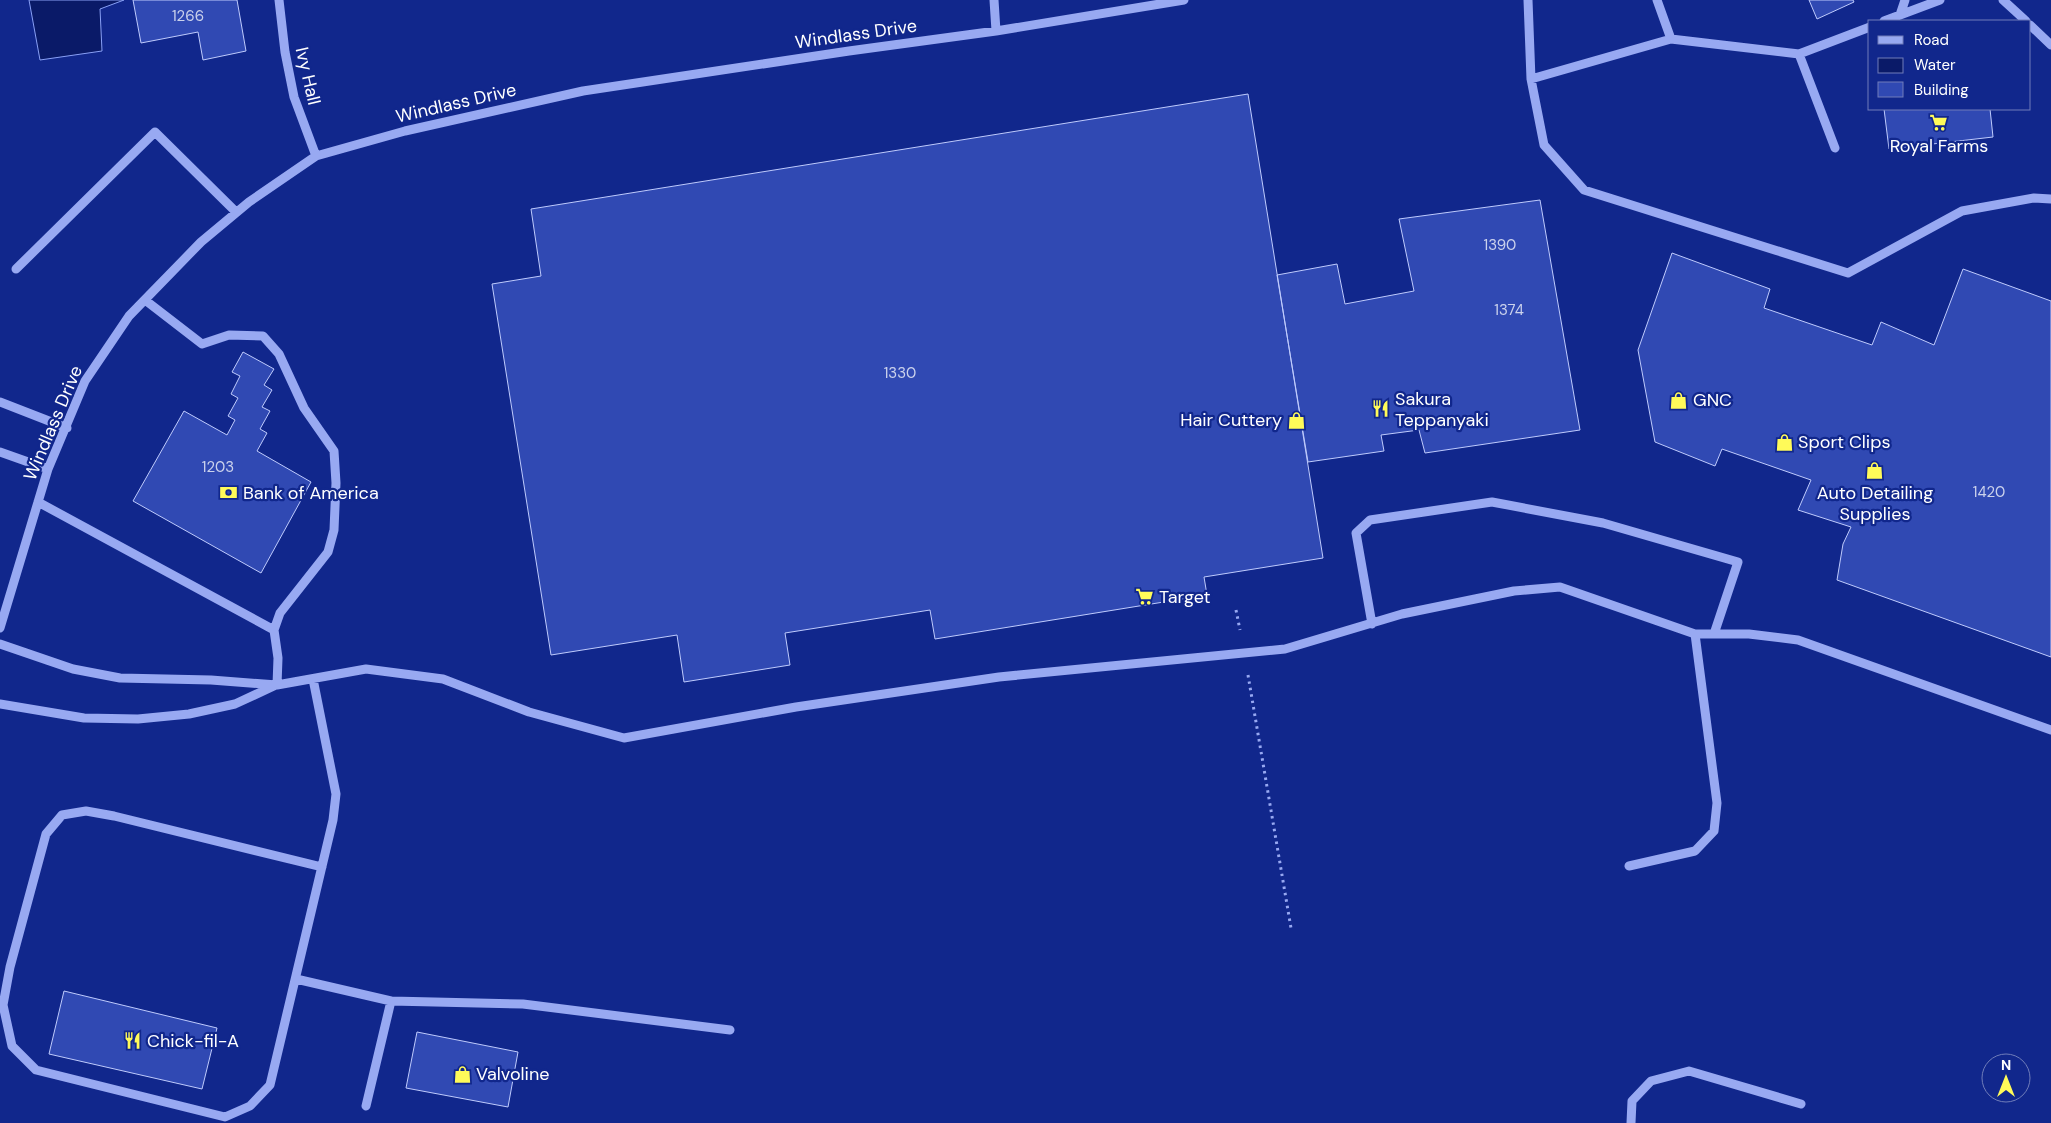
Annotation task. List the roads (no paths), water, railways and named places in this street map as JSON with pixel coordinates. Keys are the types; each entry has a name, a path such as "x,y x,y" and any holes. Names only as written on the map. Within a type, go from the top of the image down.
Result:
{"street":[{"name":"Ivy Hall","path":"279,0 285,52 294,97 316,156"},
{"path":"994,0 996,31"},
{"name":"Windlass Drive","path":"0,628 48,468 67,428 85,380 129,316 201,242 236,212 316,156 405,130 583,91 849,50 996,31 1184,0"},
{"path":"1528,0 1532,80 1544,145 1584,190 1848,273 1962,211 2034,198 2051,199"},
{"path":"1657,0 1671,39"},
{"path":"1900,15 1904,0"},
{"path":"1887,20 1940,0"},
{"path":"2003,0 2025,20"},
{"path":"2031,26 2051,45"},
{"path":"1532,80 1671,39 1799,54 1868,28"},
{"path":"1799,54 1835,148"},
{"path":"16,269 154,132 236,212"},
{"path":"145,300 202,344 229,335 263,336 279,354 304,408 334,451 336,507 328,552 280,613 274,630 278,658 277,685"},
{"path":"0,402 67,428"},
{"path":"0,452 48,468"},
{"path":"38,502 274,630"},
{"path":"1372,624 1356,533 1370,520 1492,502 1603,523 1738,562 1714,634"},
{"path":"0,644 73,669 120,678 211,680 277,685 366,669 443,679 529,712 624,738 796,708 999,677 1285,649 1402,614 1514,591 1560,587 1695,634 1748,634 1798,640 2051,730"},
{"path":"1628,866 1696,851 1714,831 1718,804 1695,634"},
{"path":"313,679 336,794 333,820 296,979 270,1085 250,1106 225,1117 36,1070 12,1046 3,1005 10,967 46,834 62,815 86,812 114,816 322,867"},
{"path":"0,704 84,718 138,719 189,714 235,704 277,685"},
{"path":"296,979 391,1000 523,1004 730,1030"},
{"path":"366,1106 391,1000"},
{"path":"1631,1123 1632,1102 1650,1081 1689,1071 1801,1104"}],"water":[{"path":"29,0 124,0 100,9 102,51 40,60"}],"place":[{"name":"Royal Farms","path":"1939,123"},
{"name":"GNC","path":"1679,400"},
{"name":"Sakura Teppanyaki","path":"1381,409"},
{"name":"Hair Cuttery","path":"1296,420"},
{"name":"Sport Clips","path":"1784,442"},
{"name":"Auto Detailing Supplies","path":"1875,470"},
{"name":"Bank of America","path":"229,493"},
{"name":"Target","path":"1145,597"},
{"name":"Chick-fil-A","path":"133,1041"},
{"name":"Valvoline","path":"462,1074"}]}
